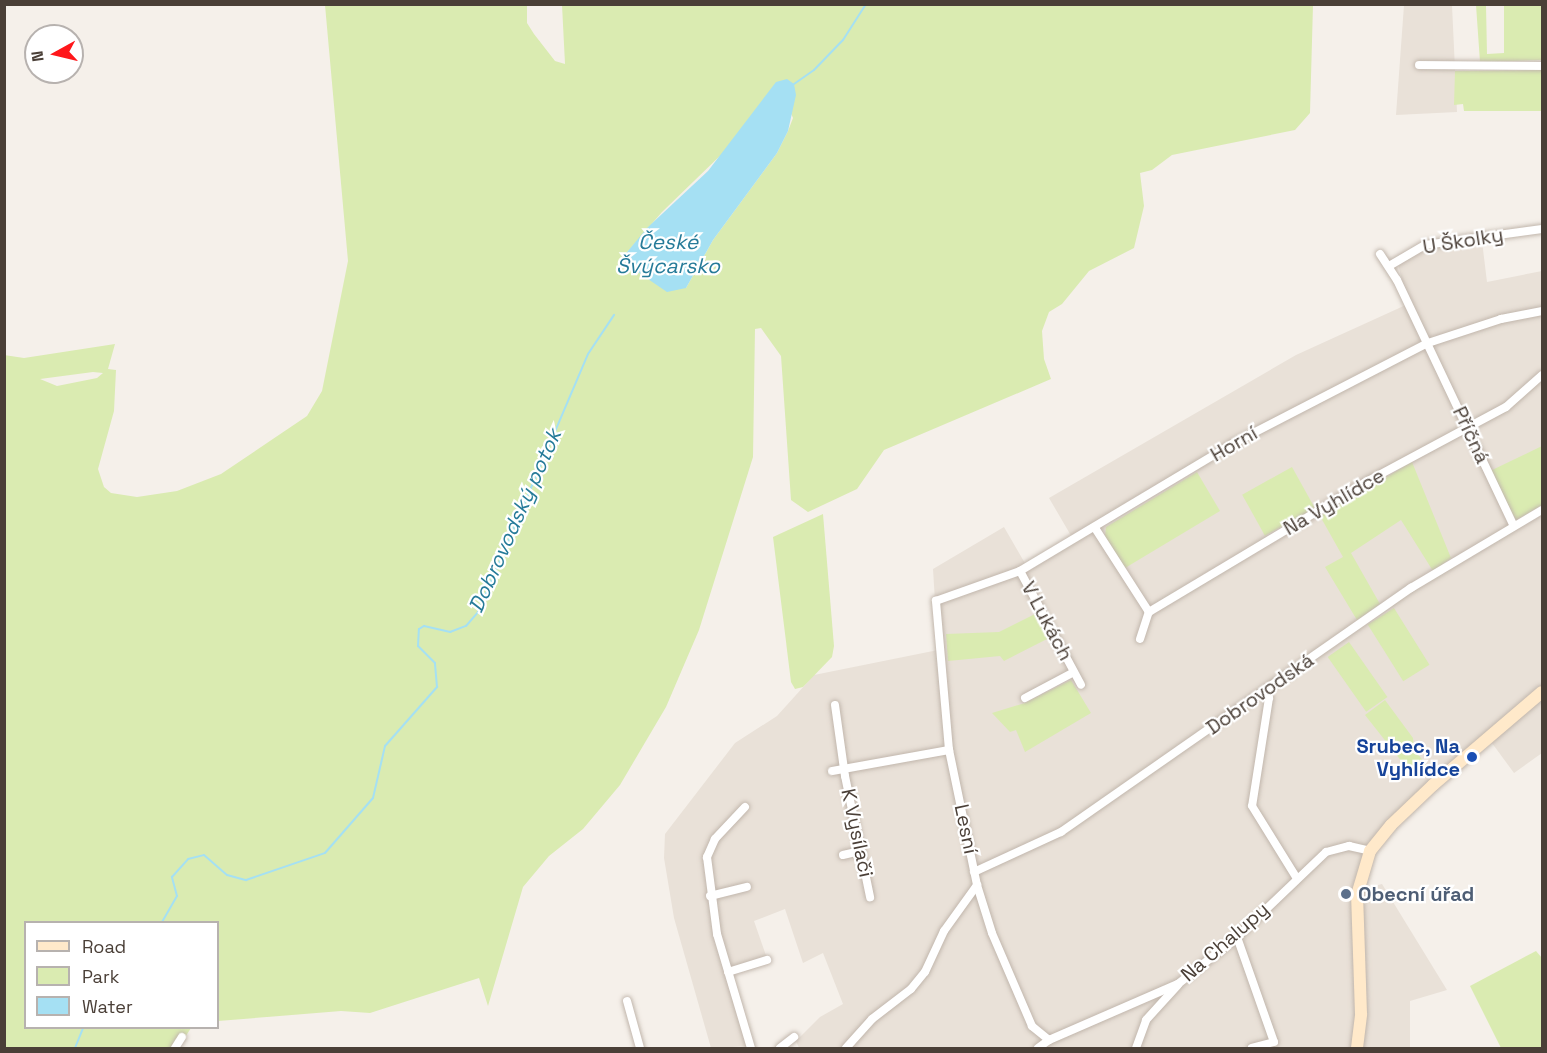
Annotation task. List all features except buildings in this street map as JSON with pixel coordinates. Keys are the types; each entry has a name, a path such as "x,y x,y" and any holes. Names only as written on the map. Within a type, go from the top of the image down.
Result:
{"main road":[{"path":"1357,1048 1361,1014 1358,895 1370,851 1391,825 1433,785 1542,693"}],"street":[{"path":"1419,65 1542,66"},
{"name":"U Školky","path":"1389,266 1425,245 1542,229"},
{"name":"Příčná","path":"1380,254 1389,266 1428,344 1514,526"},
{"name":"Horní","path":"936,600 1020,571 1232,444 1428,344 1501,319 1542,311"},
{"name":"Na Vyhlídce","path":"1149,612 1366,482 1506,407 1542,375"},
{"name":"Dobrovodská","path":"974,872 1060,832 1411,588 1542,510"},
{"path":"1095,528 1149,612 1140,639"},
{"name":"V Lukách","path":"1020,571 1081,685"},
{"name":"Lesní","path":"936,600 949,750 977,885 992,933 1032,1026 1049,1040"},
{"name":"V Lukách","path":"1025,698 1074,672"},
{"path":"1265,690 1269,698 1252,806 1296,877"},
{"name":"K Vysílači","path":"835,705 844,770 870,897"},
{"name":"K Vysílači","path":"832,771 949,750"},
{"path":"746,807 715,839 707,857 710,896 728,972 751,1048"},
{"name":"Na Chalupy","path":"1038,1048 1049,1040 1179,984 1237,937 1296,877 1326,852 1349,846 1370,851"},
{"path":"843,855 861,851"},
{"path":"846,1048 872,1019 918,981 944,932 977,885"},
{"path":"710,896 747,887"},
{"path":"1237,937 1274,1042 1252,1048"},
{"path":"728,972 767,960"},
{"path":"1136,1048 1146,1020 1179,984"},
{"path":"627,1000 640,1048"},
{"path":"176,1048 182,1037"},
{"path":"780,1048 794,1037"}],"shaded area":[{"path":"1404,5 1452,5 1457,112 1396,115"},
{"path":"1482,241 1487,282 1542,271 1542,753 1514,773 1489,739 1413,808 1378,847 1367,874 1366,888 1382,884 1447,990 1410,1001 1410,1048 799,1048 796,1041 820,1017 843,1004 823,953 803,963 785,909 754,921 769,964 731,974 753,1046 711,1048 674,918 664,858 665,834 735,743 777,716 814,675 938,650 933,569 1004,527 1026,565 1073,539 1049,498 1296,355 1408,304 1398,264 1422,249"}],"green space":[{"path":"325,5 527,5 527,23 534,34 555,61 565,64 562,5 1313,5 1310,113 1295,130 1172,155 1152,170 1140,173 1144,206 1134,248 1089,271 1062,304 1049,312 1042,331 1044,359 1051,379 884,450 857,489 808,512 791,500 781,356 761,328 755,329 753,457 699,630 666,707 620,785 583,829 549,856 523,887 488,1006 479,978 370,1013 341,1011 219,1021 219,921 24,921 24,1029 190,1029 178,1048 5,1048 4,355 24,358 115,344 108,369 116,370 114,411 98,469 104,487 111,493 137,497 177,491 221,474 307,416 322,391 348,261","holes":["778,82 793,118 777,153 713,240 686,288 623,257 662,212 726,150","93,372 103,373 97,378 57,386 40,379"]},
{"path":"1476,5 1486,5 1487,54 1504,53 1504,5 1542,5 1542,60 1480,62"},
{"path":"1542,70 1542,111 1464,111 1463,104 1454,105 1455,71"},
{"path":"1542,446 1542,505 1516,520 1490,471"},
{"path":"1412,462 1451,558 1433,571 1401,520 1351,553 1380,604 1357,620 1325,567 1343,557 1320,516"},
{"path":"1292,467 1315,508 1265,536 1242,495"},
{"path":"1197,472 1220,511 1125,568 1105,536 1106,527"},
{"path":"823,514 834,646 832,657 803,687 795,689 791,682 773,537"},
{"path":"1394,608 1430,665 1403,681 1368,624"},
{"path":"1035,614 1049,638 1004,661 1000,656 948,661 946,634 999,632"},
{"path":"1349,642 1387,697 1366,712 1328,657"},
{"path":"1071,680 1091,713 1025,752 1016,730 1010,732 992,713 1025,703"},
{"path":"1385,700 1413,738 1414,749 1431,771 1410,772 1365,715"},
{"path":"1536,951 1542,958 1542,1048 1501,1048 1470,986"}],"water":[{"name":"České Švýcarsko","path":"787,79 794,84 796,95 788,131 777,153 713,240 686,288 667,292 626,264 623,257 647,228 708,171 776,82"}],"waterway":[{"name":"Dobrovodský potok","path":"794,84 814,70 843,40 866,4"},
{"name":"Dobrovodský potok","path":"163,921 177,896 172,877 188,859 204,855 227,875 246,880 325,853 373,798 385,746 437,687 435,663 418,646 419,629 424,626 450,632 466,626 478,612 588,354 614,315"},
{"name":"Dobrovodský potok","path":"75,1048 83,1029"}],"place":[{"name":"Srubec, Na Vyhlídce","path":"1472,757"},
{"name":"Obecní úřad","path":"1346,894"}]}
